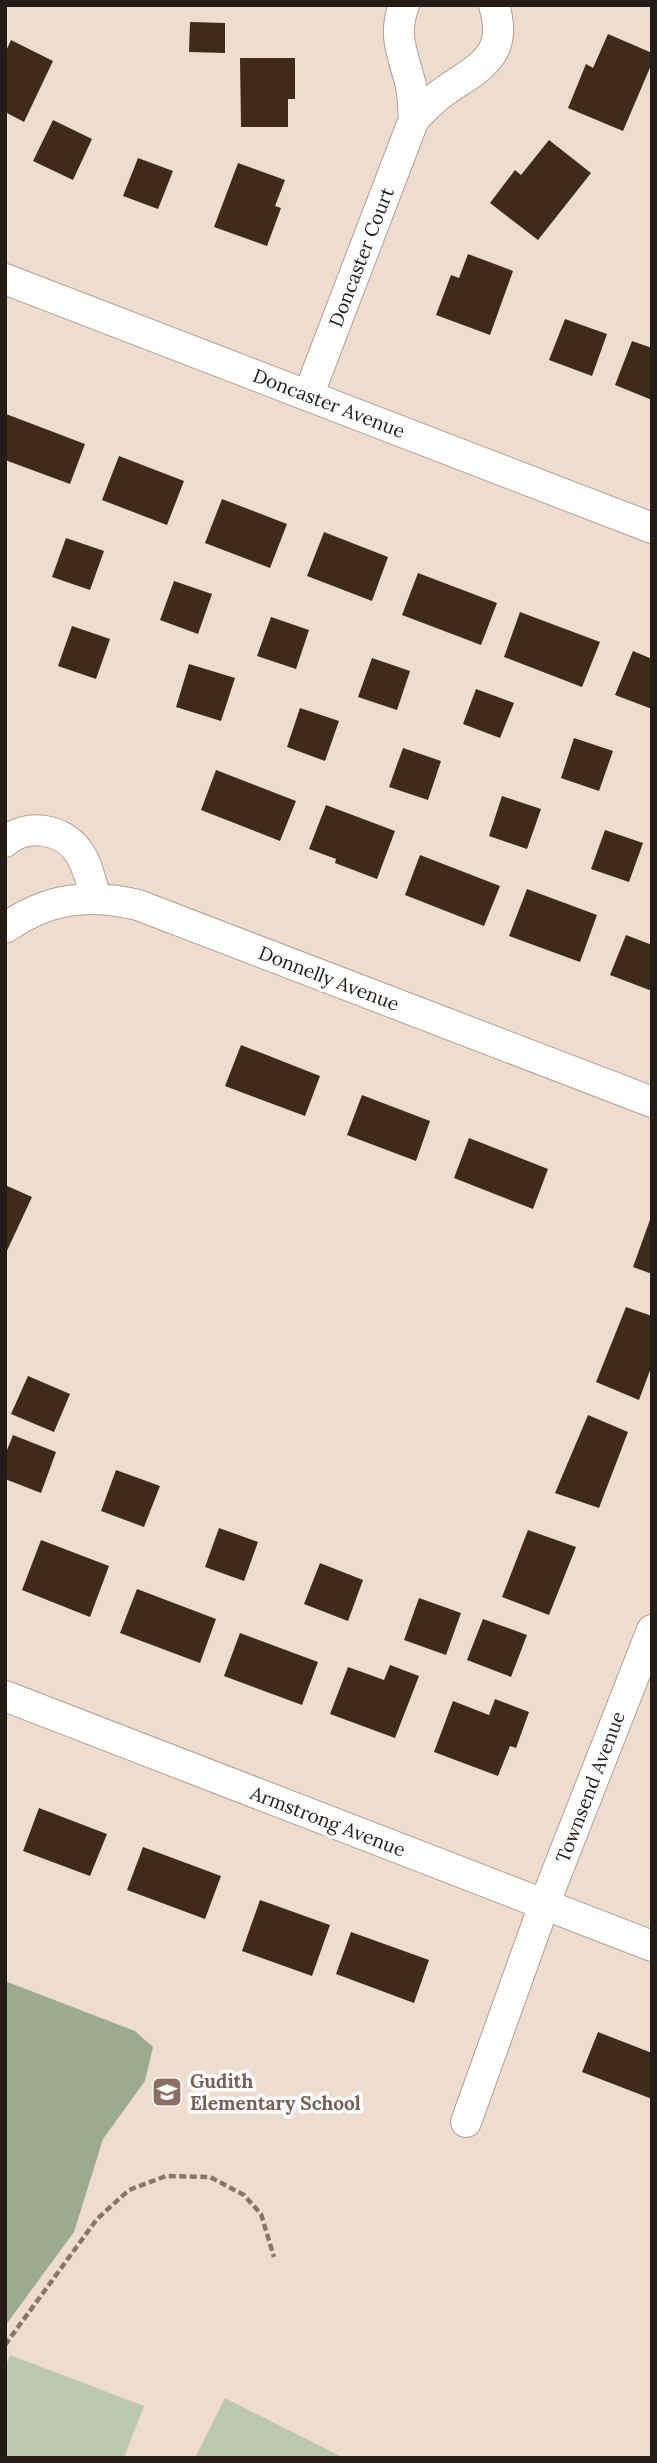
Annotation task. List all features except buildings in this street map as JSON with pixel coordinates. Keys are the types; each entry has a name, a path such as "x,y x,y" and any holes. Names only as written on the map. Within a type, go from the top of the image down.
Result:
{"street":[{"name":"Doncaster Court","path":"404,5 398,31 411,88 414,119"},
{"name":"Doncaster Court","path":"308,396 414,119 433,99 489,61 497,46 499,33 494,5"},
{"name":"Doncaster Avenue","path":"5,279 652,528"},
{"path":"5,842 13,834 31,830 42,830 66,840 78,850 84,861 96,898"},
{"name":"Donnelly Avenue","path":"8,920 48,905 96,898 115,899 138,905 652,1102"},
{"name":"Townsend Avenue","path":"466,2122 544,1905 652,1630"},
{"name":"Armstrong Avenue","path":"5,1696 652,1946"}],"path":[{"path":"5,2345 97,2219 129,2190 166,2176 210,2177 244,2195 261,2214 274,2257"}],"green space":[{"path":"5,1981 135,2031 153,2047 145,2081 103,2139 74,2232 5,2326"},
{"path":"10,2355 144,2406 124,2458 5,2458 5,2368"},
{"path":"225,2398 344,2458 195,2458"}],"place":[{"name":"Gudith Elementary School","path":"167,2092"}]}
